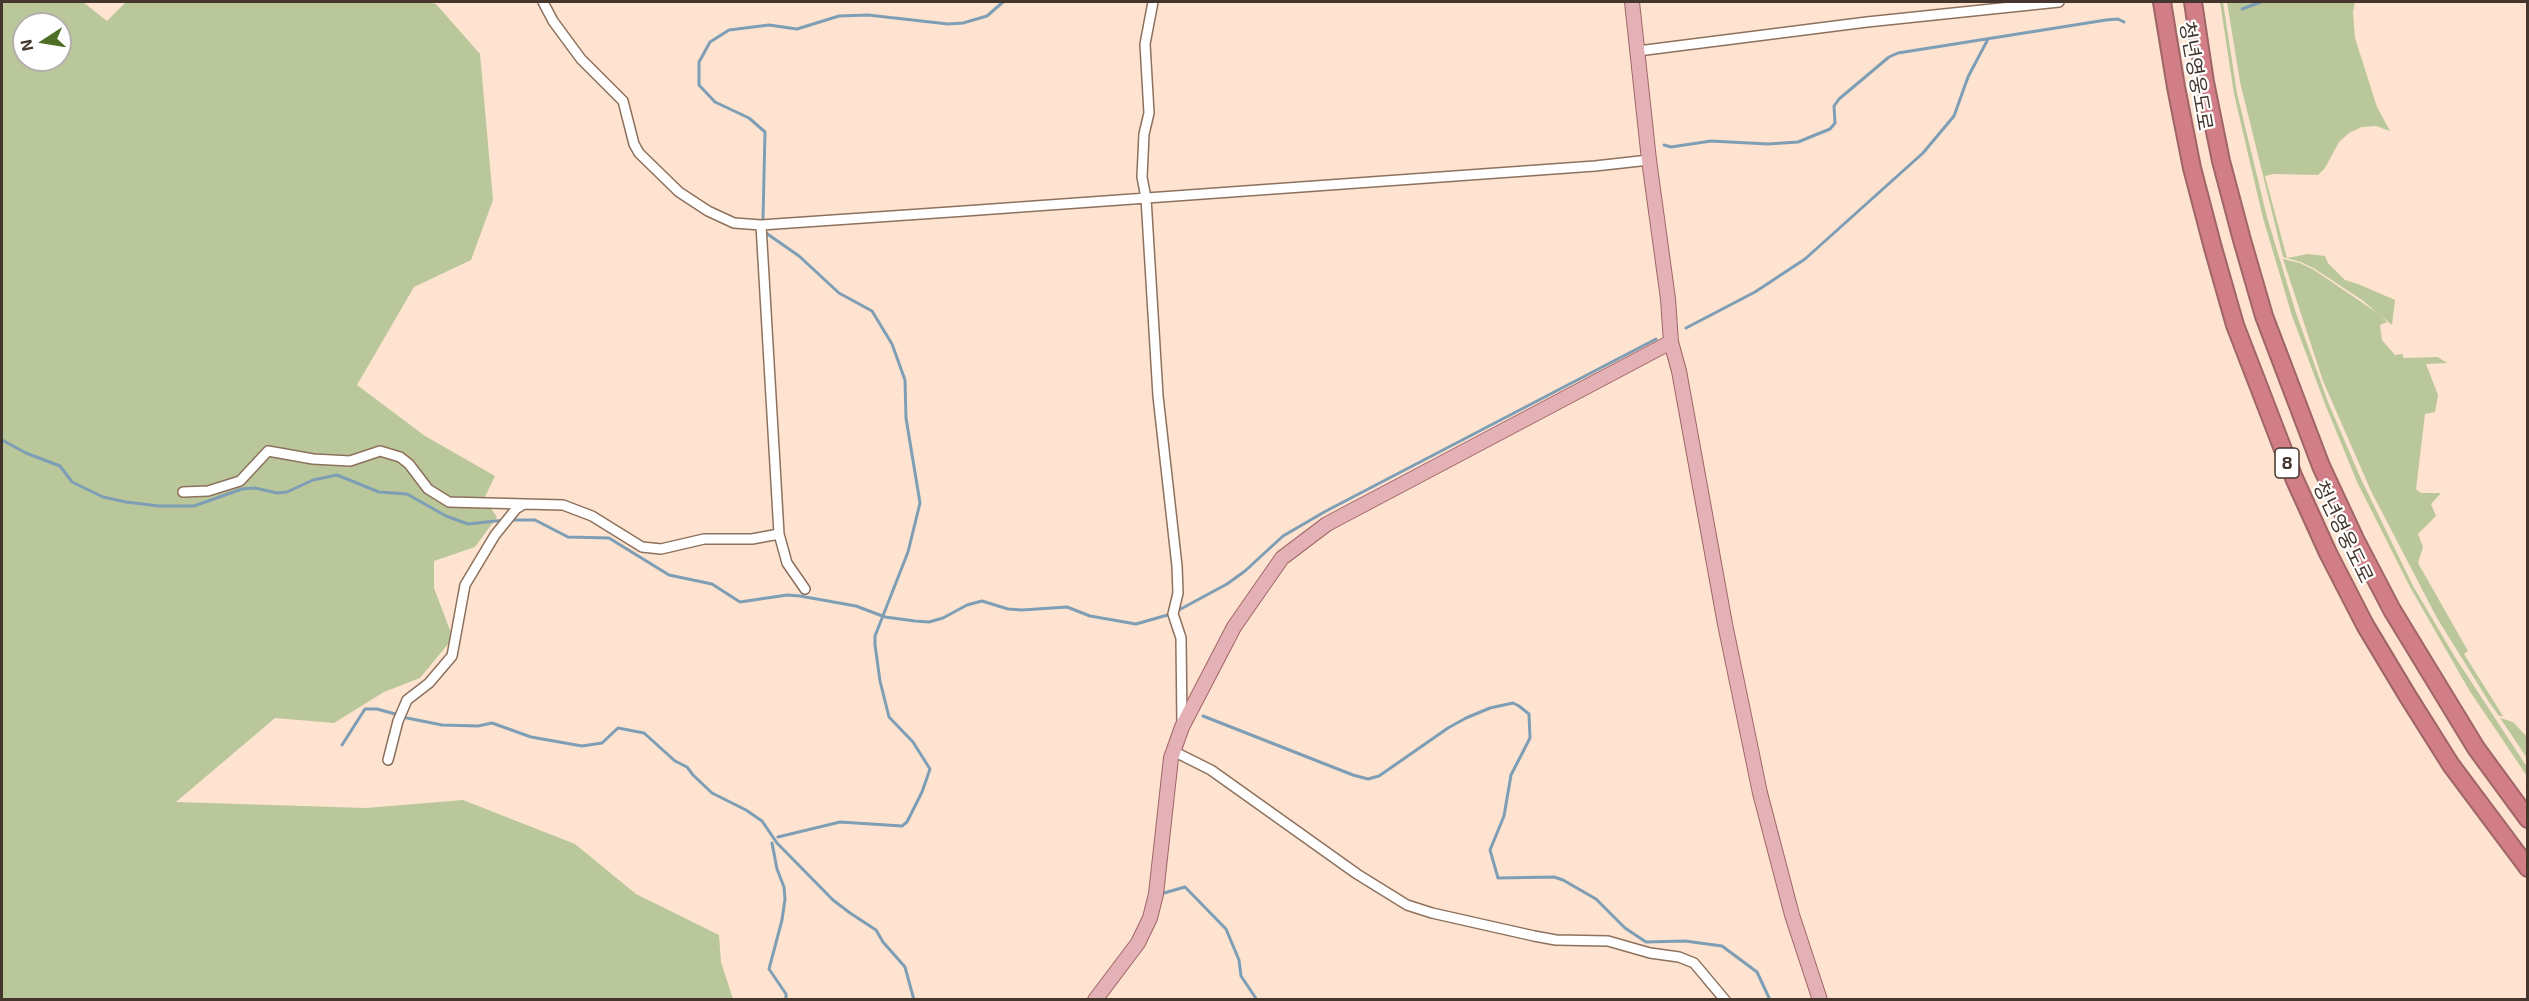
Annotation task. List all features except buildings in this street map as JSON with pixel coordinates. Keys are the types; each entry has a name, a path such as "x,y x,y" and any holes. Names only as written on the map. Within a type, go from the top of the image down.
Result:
{"highway":[{"name":"청년영웅도로","path":"2193,4 2219,150 2242,240 2268,327 2321,466 2392,610 2476,748 2528,819"},
{"name":"청년영웅도로","path":"2162,5 2192,168 2213,248 2235,325 2294,478 2328,553 2407,695 2451,765 2528,868"}],"main road":[{"path":"1632,2 1649,160 1668,299 1671,342 1679,371 1723,613 1760,793 1792,915 1820,999"},
{"path":"1095,999 1137,944 1150,918 1156,894 1162,823 1173,751 1182,727 1201,687 1249,604 1282,558 1308,537 1339,517 1671,342"}],"street":[{"path":"543,2 553,21 581,59 623,101 634,144 658,173 686,197 734,223 761,225 1595,166 1649,160"},
{"path":"1153,2 1145,45 1149,113 1144,134 1142,161 1158,396 1179,585 1173,614 1181,638 1182,727"},
{"path":"1638,51 1867,22 2059,2"},
{"path":"761,225 780,546 787,563 805,589"},
{"path":"183,492 208,491 240,481 267,452 313,459 350,461 380,451 400,457 409,464 428,489 449,502 526,502 563,505 580,510 642,547 661,549 704,539 752,539 779,534"},
{"path":"388,760 398,721 407,700 429,683 452,656 465,585 501,527 516,509 526,502"},
{"path":"1173,751 1211,770 1357,874 1407,905 1432,913 1534,936 1556,940 1608,941 1638,950 1679,957 1694,963 1725,999"}],"green space":[{"path":"2,2 83,2 107,21 126,2 427,2 436,4 480,54 493,200 471,260 414,287 357,385 425,436 495,476 484,499 497,517 475,547 434,561 434,588 453,638 420,678 384,692 334,723 275,718 176,802 366,808 463,800 575,844 636,894 719,935 721,962 733,999 2,1000"},
{"path":"2220,2 2223,2 2237,93 2267,217 2296,313 2328,402 2361,479 2413,586 2455,657 2527,767 2527,776 2469,690 2410,587 2357,482 2325,404 2292,316 2263,218 2234,94"},
{"path":"2227,2 2258,2 2239,11 2263,2 2355,2 2353,12 2355,38 2377,107 2390,131 2376,126 2362,127 2349,133 2339,142 2325,168 2318,175 2274,174 2265,176 2287,258 2308,254 2325,256 2328,263 2345,280 2395,300 2392,325 2362,300 2315,269 2283,257 2240,82"},
{"path":"2283,259 2300,263 2314,270 2379,314 2387,322 2380,325 2382,340 2395,355 2402,354 2404,358 2438,357 2447,363 2426,364 2438,395 2435,412 2425,414 2416,489 2421,493 2441,493 2431,504 2436,516 2418,534 2423,547 2418,563 2468,651 2464,654 2503,716 2499,716 2489,702 2437,618 2371,491 2323,381"},
{"path":"2500,718 2513,722 2527,737 2527,758"}],"waterway":[{"path":"763,219 765,132 749,118 715,102 699,85 699,62 710,42 729,30 769,25 797,29 839,16 868,15 948,24 963,23 987,16 1003,2"},
{"path":"2242,9 2261,2"},
{"path":"1664,145 1671,147 1711,141 1768,144 1798,142 1830,129 1835,123 1834,106 1839,99 1889,57 1898,53 2106,20 2118,19 2124,22"},
{"path":"1686,328 1755,292 1805,259 1923,153 1954,116 1968,77 1988,39"},
{"path":"766,233 799,256 839,293 872,311 892,344 905,380 906,418 920,503 908,552 875,636 875,645 880,681 889,717 913,742 930,769 922,792 907,822 902,826 840,822 778,837"},
{"path":"1177,611 1227,584 1245,571 1283,536 1326,511 1656,339"},
{"path":"2,440 26,453 60,466 72,482 103,497 126,502 159,506 194,506 242,489 255,488 277,493 287,492 313,480 337,475 379,492 407,494 446,516 468,524 505,520"},
{"path":"511,520 535,520 568,537 609,538 669,575 712,584 740,602 787,595 800,596 856,606 885,617 929,622 943,618 967,605 982,601 1008,609 1022,610 1067,607 1090,616 1136,624 1171,614"},
{"path":"1203,716 1368,779 1379,776 1466,718 1490,708 1513,703 1519,706 1529,714 1530,738 1511,775 1504,816 1490,850 1498,878 1554,877 1563,880 1596,899 1625,928 1646,942 1685,941 1722,946 1757,972 1770,1000"},
{"path":"342,745 365,709 377,709 395,714"},
{"path":"402,717 442,725 478,726 492,723 531,737 582,746 602,743 618,728 644,733 675,761 687,767 712,793 762,821 777,843 833,900 876,930 883,942 905,967 914,1000"},
{"path":"772,843 785,899 769,969 786,994 786,1000"},
{"path":"1164,893 1185,887 1226,929 1239,960 1241,976 1257,1000"}]}
